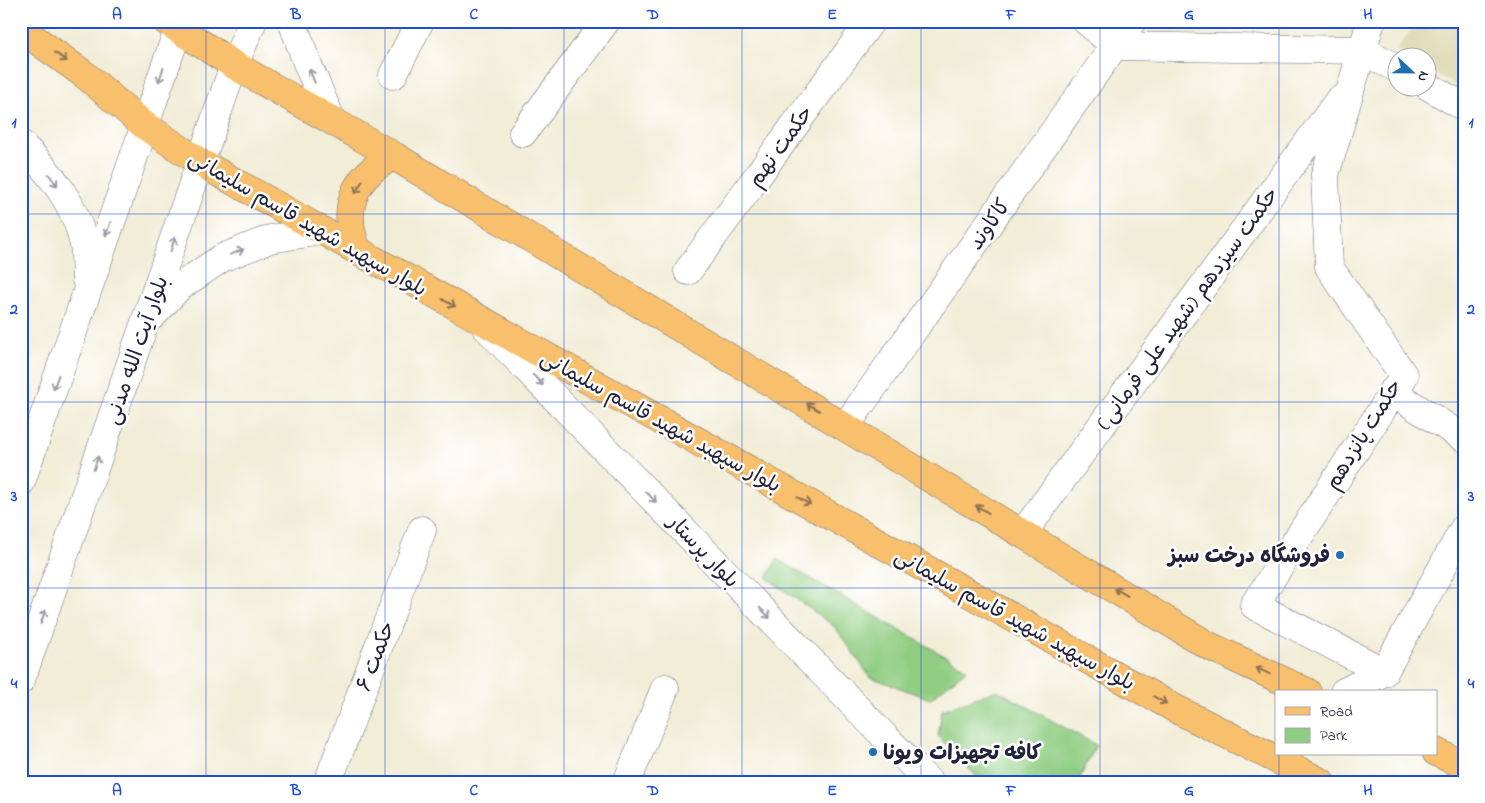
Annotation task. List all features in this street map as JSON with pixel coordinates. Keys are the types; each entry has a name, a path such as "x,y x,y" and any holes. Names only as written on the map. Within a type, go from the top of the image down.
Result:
{"main road":[{"path":"175,24 234,66 394,156 1209,646 1304,690"},
{"name":"بلوار سپهبد شهید قاسم سلیمانی","path":"21,29 85,75 144,125 201,163 1174,708 1321,782"},
{"path":"358,252 349,220 351,203 357,188 367,174 379,163 394,156"},
{"path":"1438,753 1464,765"}],"street":[{"name":"بلوار آیت الله مدنی","path":"21,680 234,66 253,21"},
{"path":"292,21 307,63 332,121"},
{"path":"394,75 420,21"},
{"path":"523,132 606,21"},
{"name":"حکمت نهم","path":"688,271 871,21"},
{"path":"1086,21 1115,46 1362,50 1388,64"},
{"name":"کاکاوند","path":"845,427 1132,21"},
{"path":"1352,84 1371,21"},
{"path":"21,482 144,125 175,24"},
{"name":"حکمت پانزدهم","path":"1352,84 1325,175 1330,267 1404,376 1254,605 1384,672"},
{"name":"حکمت سیزدهم (شهید علی فرمانی)","path":"1023,533 1352,84"},
{"path":"1438,92 1464,106"},
{"path":"21,144 38,160 56,183 76,219 84,246 87,292"},
{"path":"145,324 179,287 222,258 270,239 321,231"},
{"name":"بلوار پرستار","path":"480,320 929,782"},
{"path":"1392,392 1464,438"},
{"path":"1348,690 1384,672 1464,528"},
{"name":"حکمت ۶","path":"328,782 422,530"},
{"path":"628,782 665,688"}],"shaded area":[{"path":"1417,21 1464,21 1464,90 1438,75 1438,48 1398,48"}],"green space":[{"path":"777,559 967,669 930,699 870,677 835,627 767,578"},
{"path":"997,690 1096,745 1078,782 982,782 938,736 942,710"}],"place":[{"name":"فروشگاه درخت سبز","path":"1340,555"},
{"name":"کافه تجهیزات ویونا","path":"873,752"}]}
